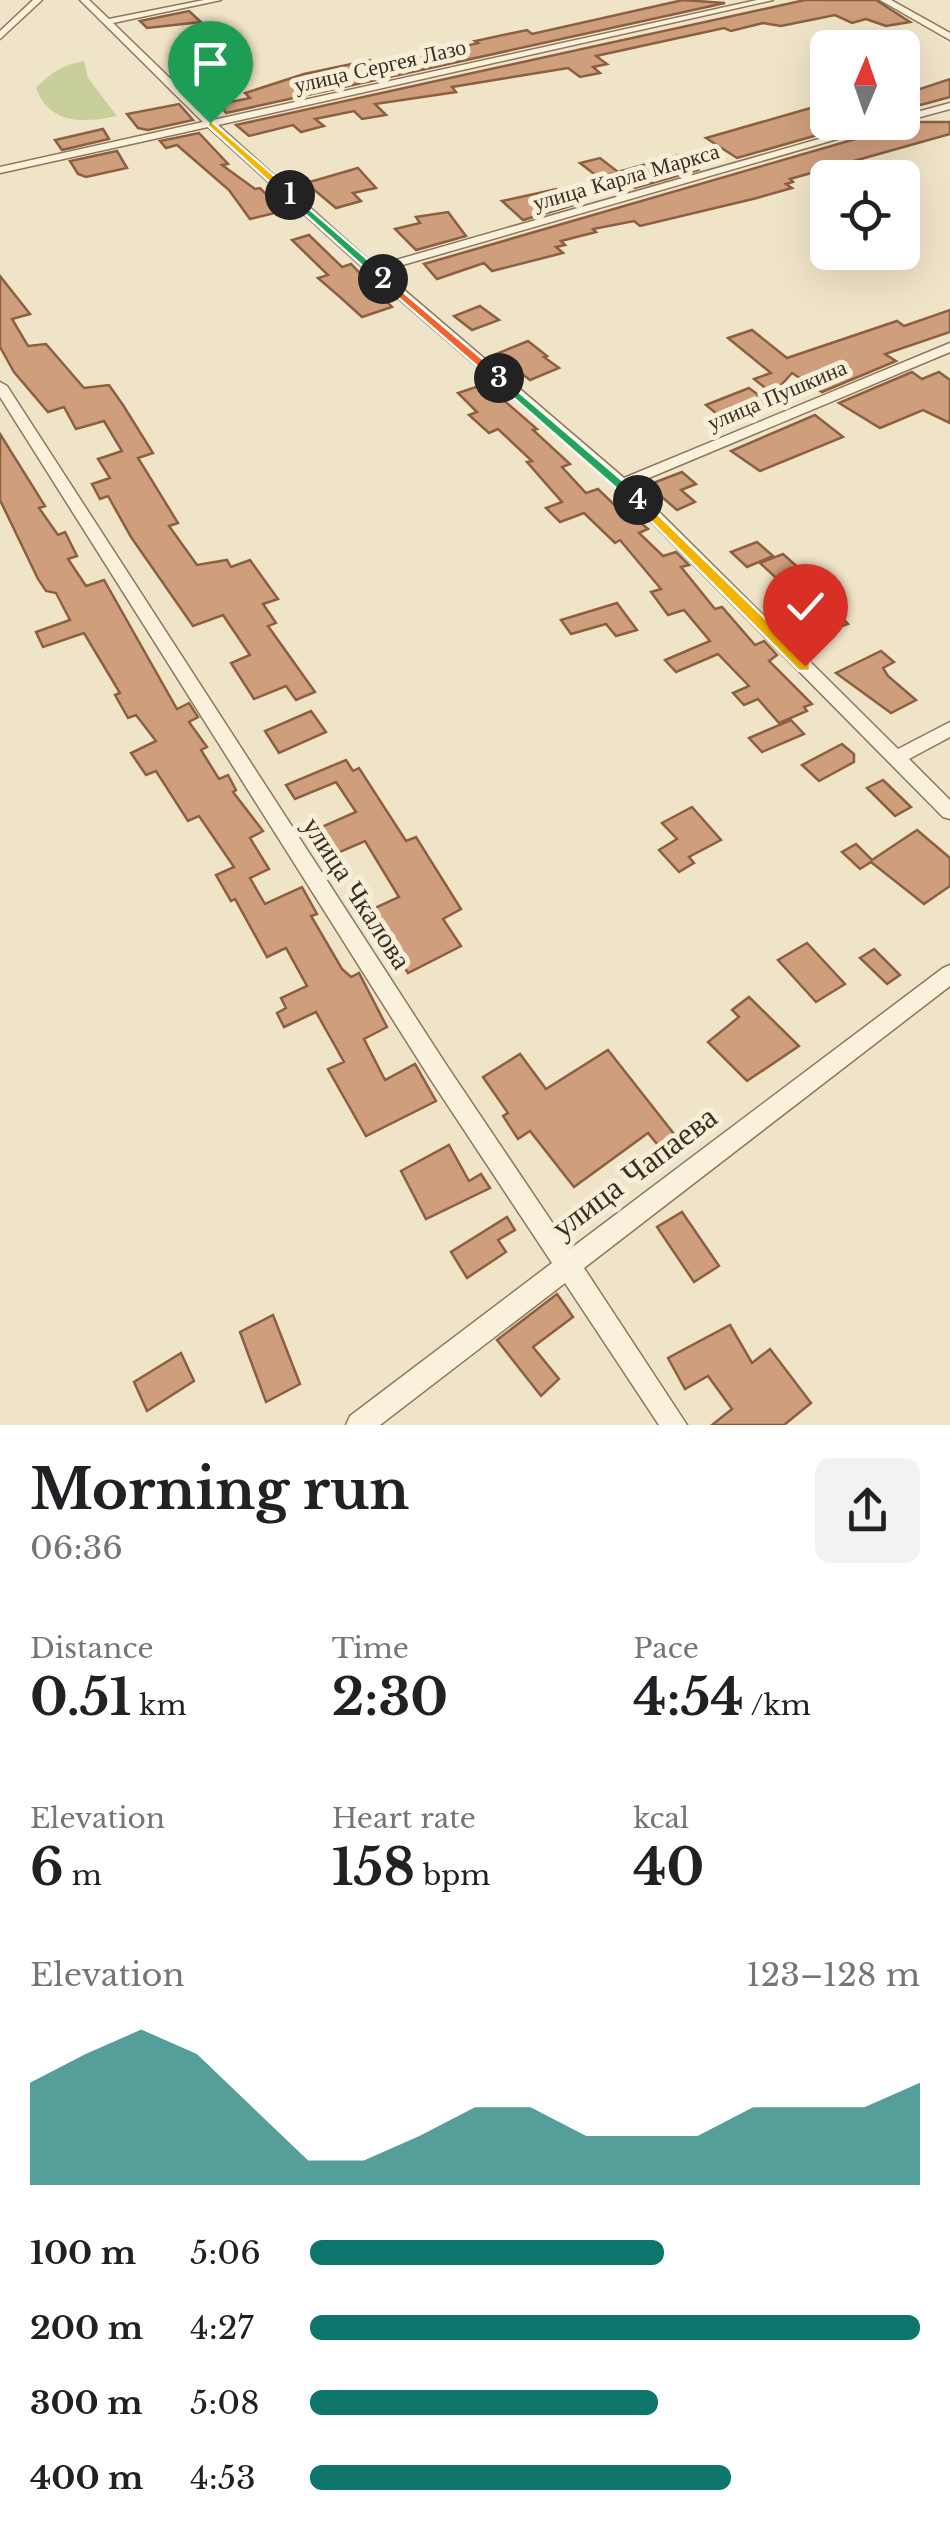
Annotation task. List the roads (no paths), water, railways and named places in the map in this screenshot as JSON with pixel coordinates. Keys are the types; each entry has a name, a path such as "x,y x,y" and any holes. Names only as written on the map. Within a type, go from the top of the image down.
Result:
{"street":[{"path":"0,36 38,0"},
{"path":"84,0 210,123 373,270 622,484 950,812"},
{"path":"107,22 217,0"},
{"name":"улица Сергея Лазо","path":"0,170 770,0"},
{"path":"884,0 950,37"},
{"path":"920,114 950,106"},
{"name":"улица Карла Маркса","path":"373,270 828,140"},
{"name":"улица Пушкина","path":"622,484 950,347"},
{"name":"улица Чкалова","path":"0,386 674,1425"},
{"path":"896,758 950,729"},
{"name":"улица Чапаева","path":"359,1425 950,974"}]}
